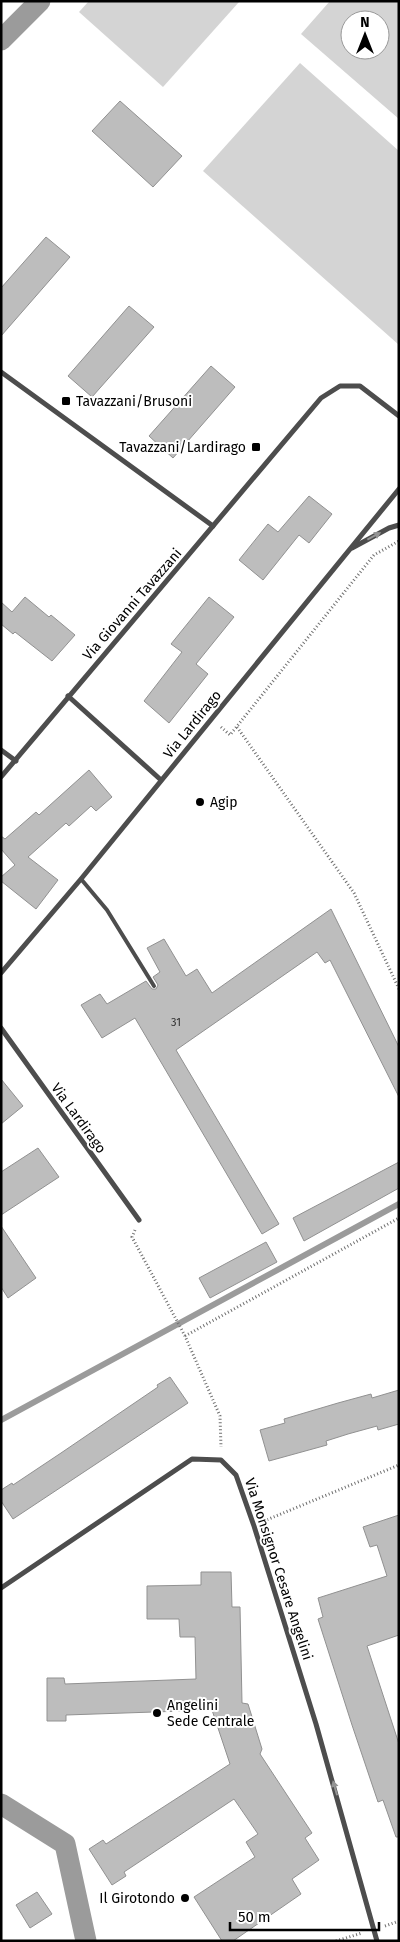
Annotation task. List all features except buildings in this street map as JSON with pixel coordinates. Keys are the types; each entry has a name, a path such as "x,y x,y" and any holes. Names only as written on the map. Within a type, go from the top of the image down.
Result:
{"street":[{"path":"1,372 213,526"},
{"name":"Via Giovanni Tavazzani","path":"1,777 321,398 340,386 360,386 399,416"},
{"name":"Via Lardirago","path":"1,973 81,879 399,489"},
{"path":"349,549 388,528 399,525"},
{"path":"68,696 161,780"},
{"path":"1,750 16,761"},
{"name":"Via Lardirago","path":"1,1028 139,1220"},
{"path":"1,1588 192,1459 221,1460"},
{"name":"Via Monsignor Cesare Angelini","path":"221,1460 236,1475 254,1526 316,1724 377,1941"}],"lane":[{"path":"81,879 107,910 154,986"}],"path":[{"path":"211,718 230,735 374,555 399,541"},
{"path":"237,727 354,893 399,989"},
{"path":"184,1336 399,1218"},
{"path":"139,1220 132,1237 180,1327 220,1416 221,1460"},
{"path":"254,1526 399,1465"}],"shaded area":[{"path":"89,1 239,2 163,87 79,12"},
{"path":"330,1 399,1 399,119 301,34"},
{"path":"300,63 399,151 399,345 203,171"}],"waterway":[{"path":"1,40 40,1"},
{"path":"1,1420 399,1204"},
{"path":"1,1804 65,1844 86,1941"}],"place":[{"name":"Tavazzani/Brusoni","path":"66,401"},
{"name":"Tavazzani/Lardirago","path":"256,447"},
{"name":"Agip","path":"200,802"},
{"name":"Angelini Sede Centrale","path":"157,1713"},
{"name":"Il Girotondo","path":"185,1898"}]}
